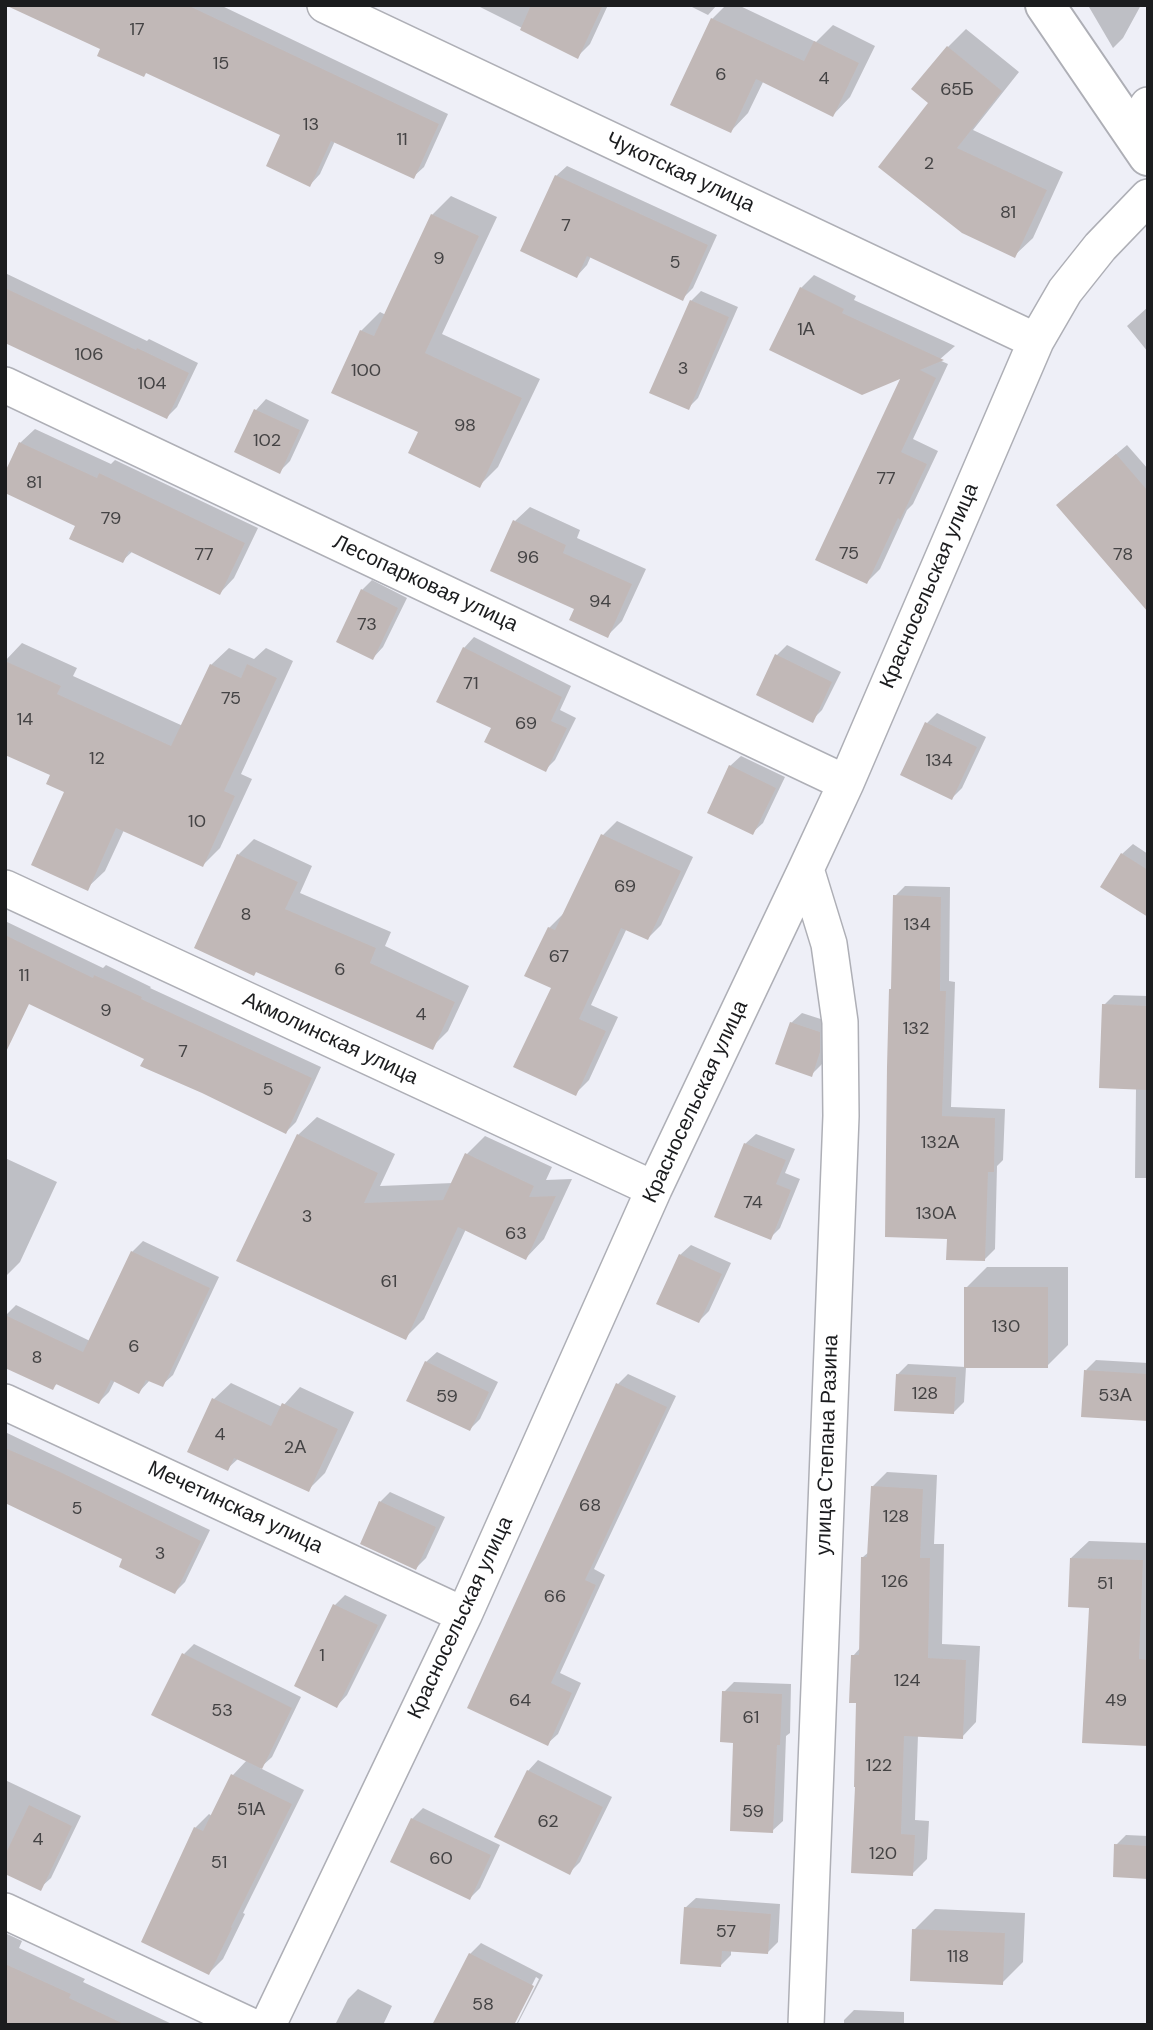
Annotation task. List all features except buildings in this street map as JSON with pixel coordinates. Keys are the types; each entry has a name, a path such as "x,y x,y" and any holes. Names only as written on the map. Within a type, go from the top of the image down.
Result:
{"street":[{"name":"Чукотская улица","path":"325,5 1036,341"},
{"path":"1045,5 1143,131"},
{"name":"Красносельская улица","path":"268,2025 464,1615 654,1189 846,783 1036,341 1065,291 1100,247 1148,197"},
{"name":"Лесопарковая улица","path":"5,384 846,783"},
{"name":"улица Степана Разина","path":"806,869 829,944 841,1022 841,1116 806,2025"},
{"name":"Акмолинская улица","path":"5,888 654,1189"},
{"name":"Мечетинская улица","path":"5,1402 464,1615"},
{"path":"5,1911 249,2025"}]}
